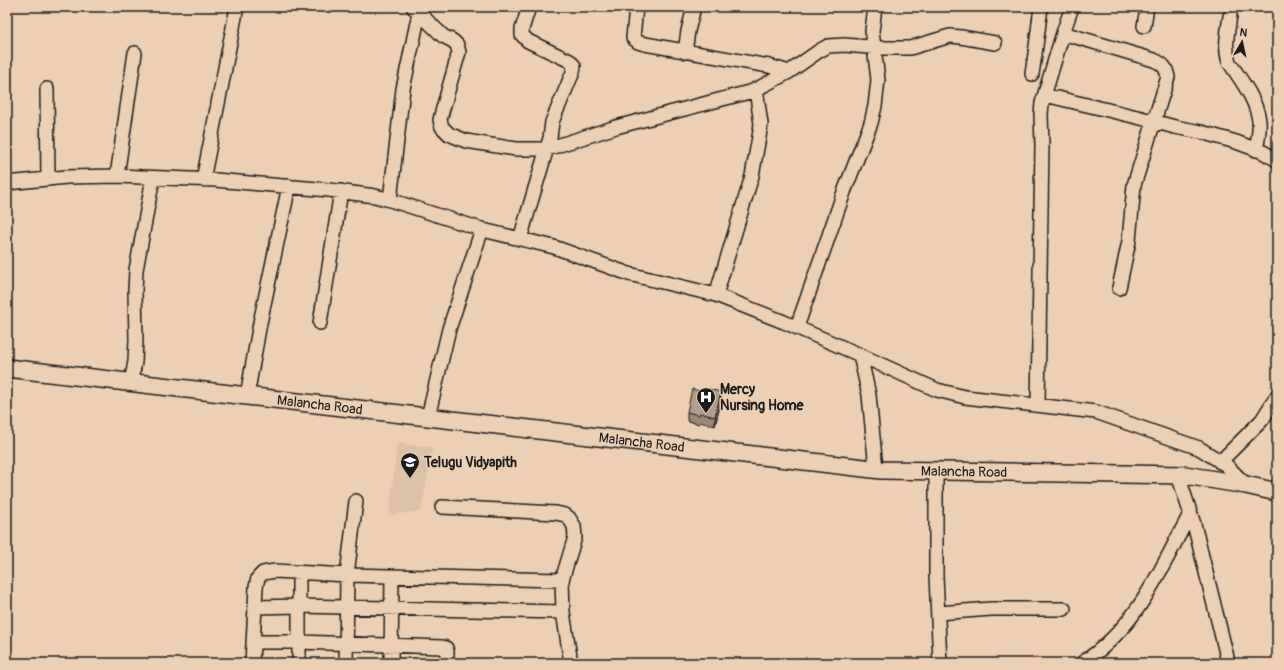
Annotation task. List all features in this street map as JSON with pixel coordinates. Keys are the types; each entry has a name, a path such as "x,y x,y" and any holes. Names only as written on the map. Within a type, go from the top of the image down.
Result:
{"street":[{"path":"203,180 237,7"},
{"path":"520,239 546,149 552,122 573,72 574,66 570,61 528,41 522,35 522,29 528,7"},
{"path":"636,7 633,38 638,42 685,52 769,66 789,72"},
{"path":"685,52 694,7"},
{"path":"796,327 871,122 875,106 878,80 872,31 875,7"},
{"path":"1032,74 1041,7"},
{"path":"1038,405 1042,145 1041,114 1045,95 1072,7"},
{"path":"1144,26 1147,7"},
{"path":"416,10 443,36 453,41 457,45 459,52 440,120 442,127 449,134 466,141 516,149 546,149 616,127 756,89 789,72 828,46 844,45 873,48 910,48 950,36 995,42"},
{"path":"390,200 403,89 416,10"},
{"path":"1230,16 1226,49 1227,55 1229,62 1251,96 1256,109 1259,120 1256,150"},
{"path":"1063,33 1154,60 1166,68 1168,77 1134,185 1129,241 1119,288"},
{"path":"117,176 135,53"},
{"path":"47,88 48,179"},
{"path":"716,295 753,168 761,124 756,89"},
{"path":"1045,95 1201,132 1256,150 1277,160"},
{"path":"7,183 48,179 117,176 289,186 341,191 390,200 482,229 554,247 629,274 716,295 860,354 944,392 965,397 1096,412 1199,448 1220,462 1246,485"},
{"path":"131,383 135,362 136,270 153,178"},
{"path":"247,396 289,186"},
{"path":"320,323 341,191"},
{"path":"428,417 449,330 482,229"},
{"path":"860,354 869,395 876,469"},
{"name":"Malancha Road","path":"7,368 876,469 1178,475 1246,485 1277,492"},
{"path":"1220,462 1262,420 1277,396"},
{"path":"936,471 936,576 940,663"},
{"path":"1178,475 1190,514 1227,657"},
{"path":"346,663 347,576 356,501"},
{"path":"442,507 565,515 570,518 574,526 575,537 562,580 563,612 572,663"},
{"path":"1082,663 1096,654 1117,635 1130,619 1149,592 1190,514"},
{"path":"252,663 257,583 262,572 300,572 347,576 562,580"},
{"path":"299,663 300,572"},
{"path":"391,663 392,576"},
{"path":"255,607 299,606 563,612"},
{"path":"938,613 991,609 1064,609"},
{"path":"253,642 346,643 446,648 447,663"}],"shaded area":[{"name":"Telugu Vidyapith","path":"397,443 433,447 421,511 389,515"}],"building":[{"path":"692,389 707,393 708,389 721,392 715,417 700,413 699,415 687,412"}],"place":[{"name":"Mercy Nursing Home","path":"706,414"},
{"name":"Telugu Vidyapith","path":"410,479"}]}
